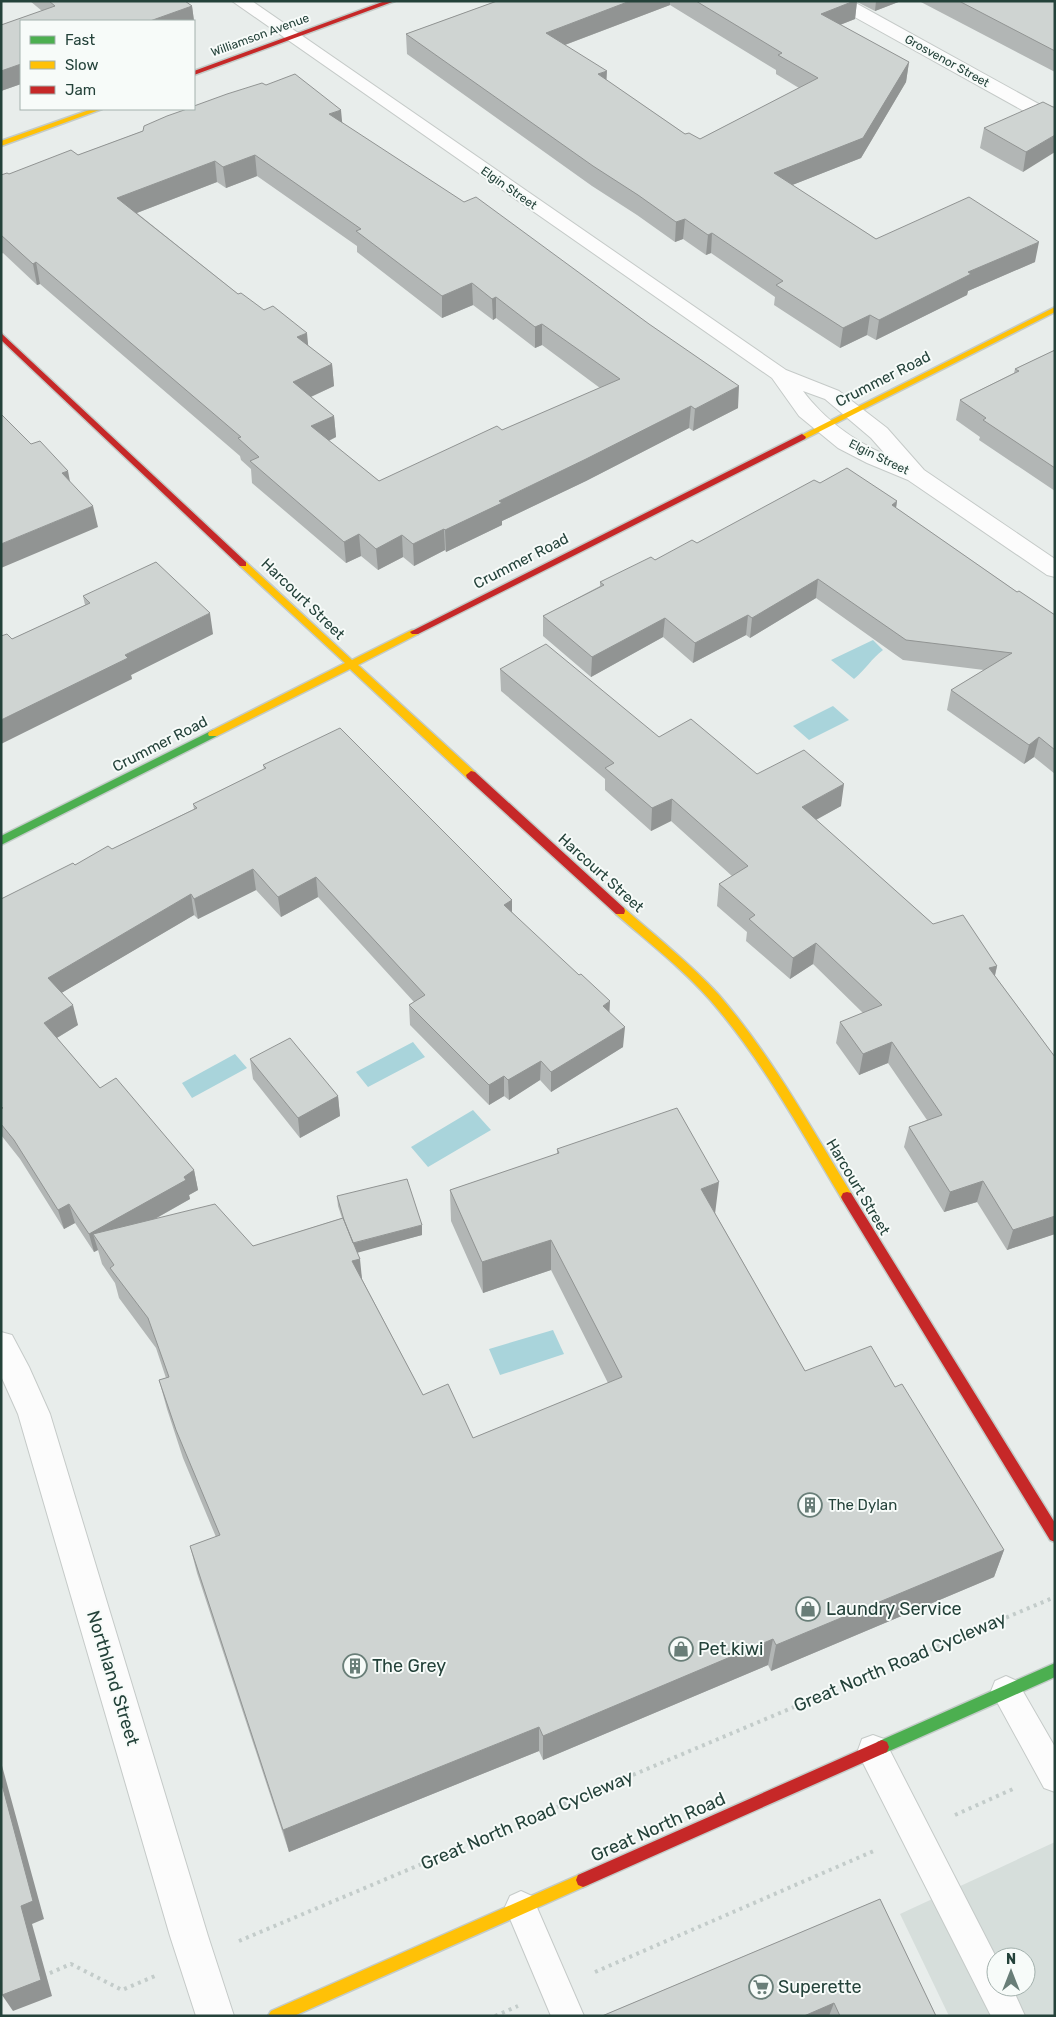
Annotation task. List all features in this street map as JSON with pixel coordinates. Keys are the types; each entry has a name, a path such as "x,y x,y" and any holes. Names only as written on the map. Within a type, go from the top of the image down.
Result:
{"street":[{"name":"Elgin Street","path":"240,1 779,374 832,395 879,433 916,475"},
{"name":"Williamson Avenue","path":"195,74 392,1"},
{"name":"Grosvenor Street","path":"839,1 1055,121"},
{"path":"1,144 95,110"},
{"name":"Crummer Road","path":"1,841 1055,309"},
{"name":"Harcourt Street","path":"1,335 349,664 699,983 734,1022 763,1061 1055,1536"},
{"name":"Elgin Street","path":"779,374 807,411 846,443 875,458 916,475 1055,570"},
{"name":"Northland Street","path":"1,1345 18,1377 34,1414 196,1959 215,2016"},
{"name":"Great North Road","path":"276,2016 1055,1670"}],"lane":[{"path":"1006,1691 1053,1774"},
{"path":"873,1750 1009,2016"},
{"path":"521,1907 562,2002"}],"path":[{"name":"Great North Road Cycleway","path":"36,1979 71,1964 122,1990 1055,1597"},
{"path":"495,2016 562,2002 916,1832 1053,1774"}],"shaded area":[{"path":"1055,1842 1055,2016 949,2016 900,1914"}],"water":[{"path":"873,640 883,650 854,679 831,660"},
{"path":"833,706 849,720 809,740 793,726"},
{"path":"413,1042 425,1057 368,1087 356,1072"},
{"path":"235,1054 247,1068 192,1098 182,1083"},
{"path":"473,1110 491,1130 428,1167 411,1147"},
{"path":"553,1330 564,1354 500,1375 489,1349"}],"building":[{"path":"49,1 185,1 192,6 153,20 20,20 20,64 1,71 1,25 55,6"},
{"path":"497,1 630,1 546,33 607,71 598,74 685,134 689,133 700,139 818,78 778,55 782,53 696,1 854,1 821,14 909,62 863,138 774,173 876,239 969,197 1039,242 968,272 971,274 879,320 870,315 843,328 776,285 783,281 712,233 708,235 685,219 676,222 406,34"},
{"path":"959,1 1055,1 1055,51"},
{"path":"295,74 341,110 329,114 464,202 476,197 649,324 739,386 695,409 691,406 499,501 502,503 413,544 402,535 376,549 359,534 344,542 250,461 259,457 238,438 241,437 36,262 33,264 1,235 1,175 9,174 71,150 78,155 143,131 144,126 167,116 184,110 195,110 195,106 262,83 266,85","holes":["255,155 361,229 356,231 442,296 472,283 492,299 496,297 535,327 542,324 620,379 502,430 497,426 379,481 311,426 334,416 293,382 332,364 297,337 307,333 273,306 264,310 241,293 238,294 117,198 215,161 223,167"]},
{"path":"1043,102 1055,107 1055,135 1026,152 984,128"},
{"path":"1055,350 1055,468 983,420 986,418 960,400 1019,371 1015,369"},
{"path":"1,414 31,444 40,441 68,471 62,473 93,506 1,544"},
{"path":"847,468 897,501 892,505 1017,592 1019,591 1055,615 1055,750 1039,737 1029,745 951,690 1012,653 906,640 818,579 752,618 748,615 695,643 665,618 592,657 543,616 604,585 600,582 651,557 655,560 692,540 697,543 814,480 820,483"},
{"path":"156,562 210,613 125,655 128,658 1,720 1,636 7,634 12,639 90,603 83,596"},
{"path":"546,644 659,737 691,719 757,774 804,750 844,784 802,807 933,924 963,915 997,966 989,968 1055,1057 1055,1216 1013,1230 983,1181 950,1192 909,1127 942,1115 892,1042 863,1054 840,1022 882,1005 816,943 793,958 749,919 755,915 719,884 748,866 672,799 652,808 605,768 614,763 500,669"},
{"path":"340,728 512,900 504,905 579,975 581,974 610,1001 603,1006 625,1027 551,1072 541,1061 508,1080 504,1076 489,1085 409,1005 425,995 316,877 278,897 253,869 194,899 191,894 48,978 73,1005 44,1023 100,1088 116,1078 194,1170 184,1177 186,1180 89,1234 69,1204 58,1210 14,1140 1,1124 1,1109 3,1108 1,1106 1,899 73,863 75,865 108,846 112,849 197,808 193,804 266,768 263,765"},
{"path":"290,1038 338,1096 298,1118 250,1059"},
{"path":"677,1108 719,1182 701,1189 805,1371 871,1346 895,1387 902,1384 1004,1550 776,1645 773,1639 543,1736 539,1727 283,1830 190,1546 220,1535 176,1430 159,1380 169,1377 148,1318 110,1268 114,1265 93,1234 215,1204 253,1246 343,1218 360,1259 352,1261 423,1395 448,1384 473,1438 622,1377 551,1240 482,1262 450,1190 559,1153 557,1149"},
{"path":"407,1179 422,1225 353,1243 337,1196"},
{"path":"1,1781 33,1901 21,1906 41,1980 2,1995"},
{"path":"880,1899 936,2016 840,2016 834,2003 804,2016 602,2016"}],"traffic: fast":[{"path":"1,841 213,734"},
{"path":"882,1747 1055,1670"}],"traffic: slow":[{"path":"1,144 95,110"},
{"path":"802,437 1055,309"},
{"path":"243,564 471,775"},
{"path":"213,734 415,632"},
{"path":"620,911 688,971 725,1010 774,1078 847,1197"},
{"path":"276,2016 583,1880"}],"traffic: jam":[{"path":"195,73 392,1"},
{"path":"1,335 243,564"},
{"path":"415,632 802,437"},
{"path":"471,775 620,911"},
{"path":"847,1197 1055,1536"},
{"path":"583,1880 882,1747"}],"place":[{"name":"The Dylan","path":"810,1505"},
{"name":"Laundry Service","path":"808,1609"},
{"name":"Pet.kiwi","path":"681,1649"},
{"name":"The Grey","path":"355,1666"},
{"name":"Superette","path":"761,1987"}]}
